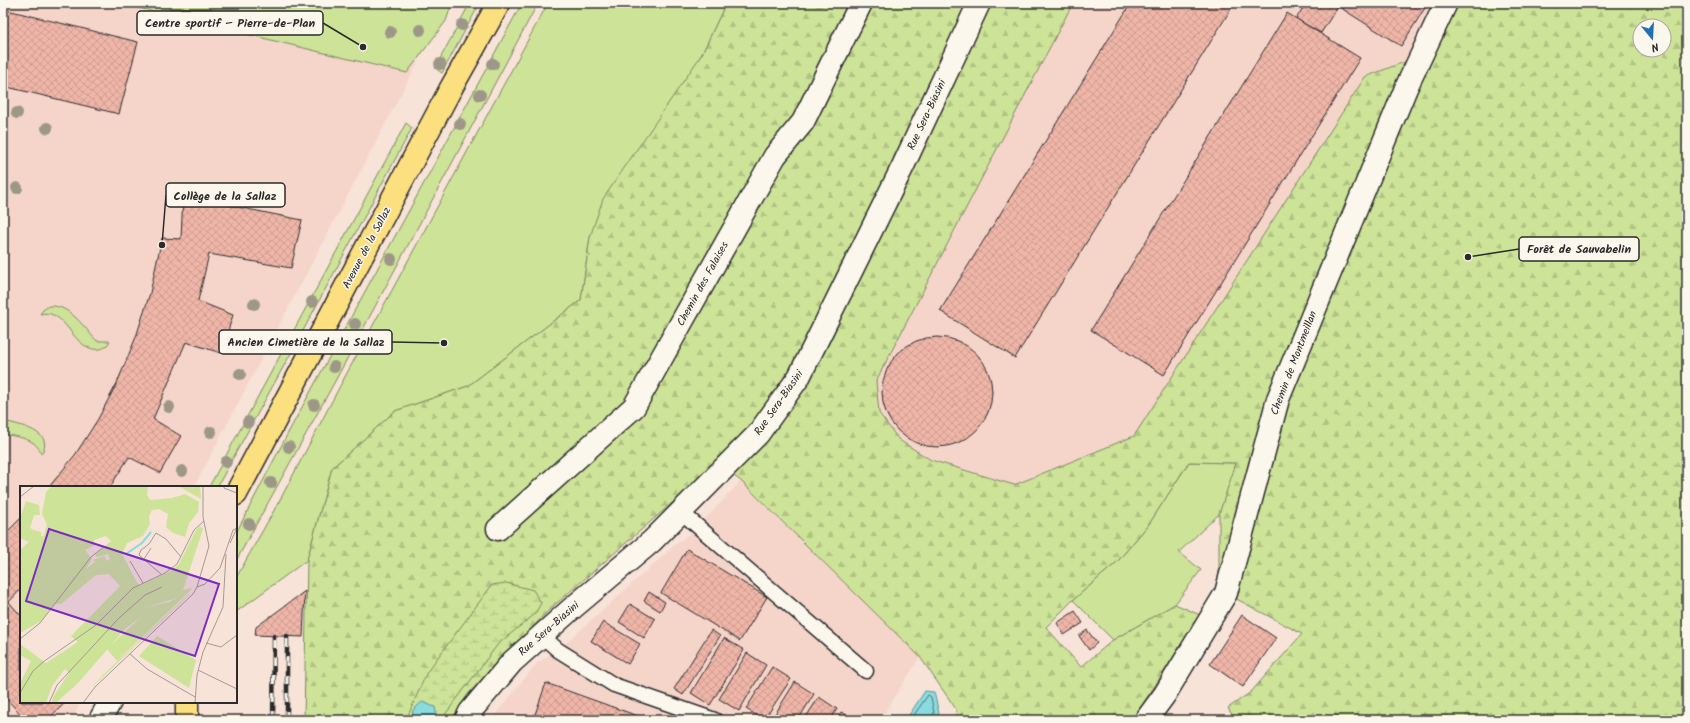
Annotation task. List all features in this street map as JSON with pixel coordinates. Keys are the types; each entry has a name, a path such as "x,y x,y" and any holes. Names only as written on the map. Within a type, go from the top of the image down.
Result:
{"main road":[{"name":"Avenue de la Sallaz","path":"237,492 450,90 499,3"},
{"path":"187,703 187,720"}],"street":[{"name":"Chemin des Falaises","path":"498,529 634,407 775,156 803,122 861,3"},
{"name":"Rue Sera-Biasini","path":"466,720 470,712 512,662 652,542 758,434 799,377 903,166 979,3"},
{"name":"Chemin de Montmeillan","path":"1146,720 1165,694 1226,593 1278,399 1406,88 1446,3"},
{"path":"100,720 109,703"}],"lane":[{"path":"681,512 866,671"},
{"path":"541,636 558,650 614,685 715,720"}],"shaded area":[{"path":"3,3 449,3 195,486 20,486 20,703 80,703 72,720 3,720"},
{"path":"1073,3 1438,3 1412,59 1365,78 1134,437 1014,485 931,460 899,440 879,413 876,381"},
{"path":"741,481 920,657 880,720 491,720 537,663 558,650 675,545 698,527"}],"green space":[{"path":"118,3 452,3 446,21 407,73"},
{"path":"470,3 480,3 442,73 435,68"},
{"path":"522,3 538,3 334,383 237,559 237,531 288,433"},
{"path":"548,3 726,3 702,54 590,237 581,300 468,386 395,411 332,468 307,560 237,611 237,576 281,498 340,386"},
{"path":"726,3 1073,3 876,381 879,413 899,440 931,460 1014,485 1134,436 1365,77 1412,59 1456,3 1687,3 1687,720 1235,720 1228,708 1251,692 1302,634 1231,596 1219,574 1219,514 1236,463 1189,462 1149,524 1117,562 1073,600 1046,627 1081,667 1113,640 1175,604 1200,615 1132,720 957,720 956,709 920,657 741,481 717,464 550,609 468,694 452,720 304,720 307,560 332,468 395,411 468,386 581,300 590,237 603,199 702,54"},
{"path":"406,123 412,128 291,353 218,486 210,486"},
{"path":"49,306 57,306 70,313 97,341 110,341 104,348 100,349 92,349 84,345 58,318 47,313 40,314"},
{"path":"3,421 33,430 40,435 44,440 45,446 41,454 39,449 31,441 20,437 3,434"},
{"path":"1189,462 1237,463 1219,514 1179,552 1201,570 1175,604 1113,640 1073,600 1117,562 1149,524"},
{"path":"506,583 533,590 541,603 535,614 498,644 441,720 406,720 427,672 492,585"}],"water":[{"path":"925,691 934,692 939,713 935,720 911,720 909,715"},
{"path":"422,702 435,707 436,720 412,720 413,710"}],"building":[{"path":"1131,3 1234,4 1015,358 940,311"},
{"path":"1306,3 1333,3 1338,6 1321,33 1296,19"},
{"path":"1333,3 1428,3 1401,46"},
{"path":"3,9 138,42 119,114 3,86"},
{"path":"1287,13 1360,58 1164,375 1091,330"},
{"path":"183,196 302,220 291,268 209,254 198,301 233,315 221,353 186,342 153,419 181,436 160,473 129,457 111,486 50,486 75,455 98,419 117,383 136,337 150,293 162,238 181,239"},
{"path":"937,337 958,341 968,346 976,353 983,361 988,371 992,392 988,413 983,423 976,431 968,438 958,443 937,447 916,443 906,438 898,431 891,423 886,413 882,392 886,371 891,361 898,353 906,346 916,341"},
{"path":"20,519 20,590 9,602 20,615 20,703 65,703 47,720 26,720 3,695 3,536"},
{"path":"687,549 767,597 740,641 661,593"},
{"path":"305,591 303,637 255,635 256,627"},
{"path":"649,592 665,602 660,611 644,601"},
{"path":"630,604 655,619 644,638 619,622"},
{"path":"1075,611 1083,623 1064,635 1057,623"},
{"path":"1242,615 1276,638 1243,687 1210,664"},
{"path":"603,622 640,644 628,664 591,641"},
{"path":"711,630 720,636 683,695 674,689"},
{"path":"1087,630 1097,643 1089,650 1079,636"},
{"path":"724,638 744,650 710,705 691,693"},
{"path":"747,653 766,665 739,711 719,699"},
{"path":"772,667 791,679 764,720 746,709"},
{"path":"795,682 814,694 798,720 773,720 772,719"},
{"path":"546,683 649,720 533,720"},
{"path":"819,697 837,709 830,720 804,720"},
{"path":"841,712 856,720 836,720"}],"railway":[{"path":"273,720 274,636"},
{"path":"287,636 287,720"}],"place":[{"name":"Centre sportif – Pierre-de-Plan","path":"363,47"},
{"name":"Collège de la Sallaz","path":"162,245"},
{"name":"Forêt de Sauvabelin","path":"1468,257"},
{"name":"Ancien Cimetière de la Sallaz","path":"444,343"}]}
